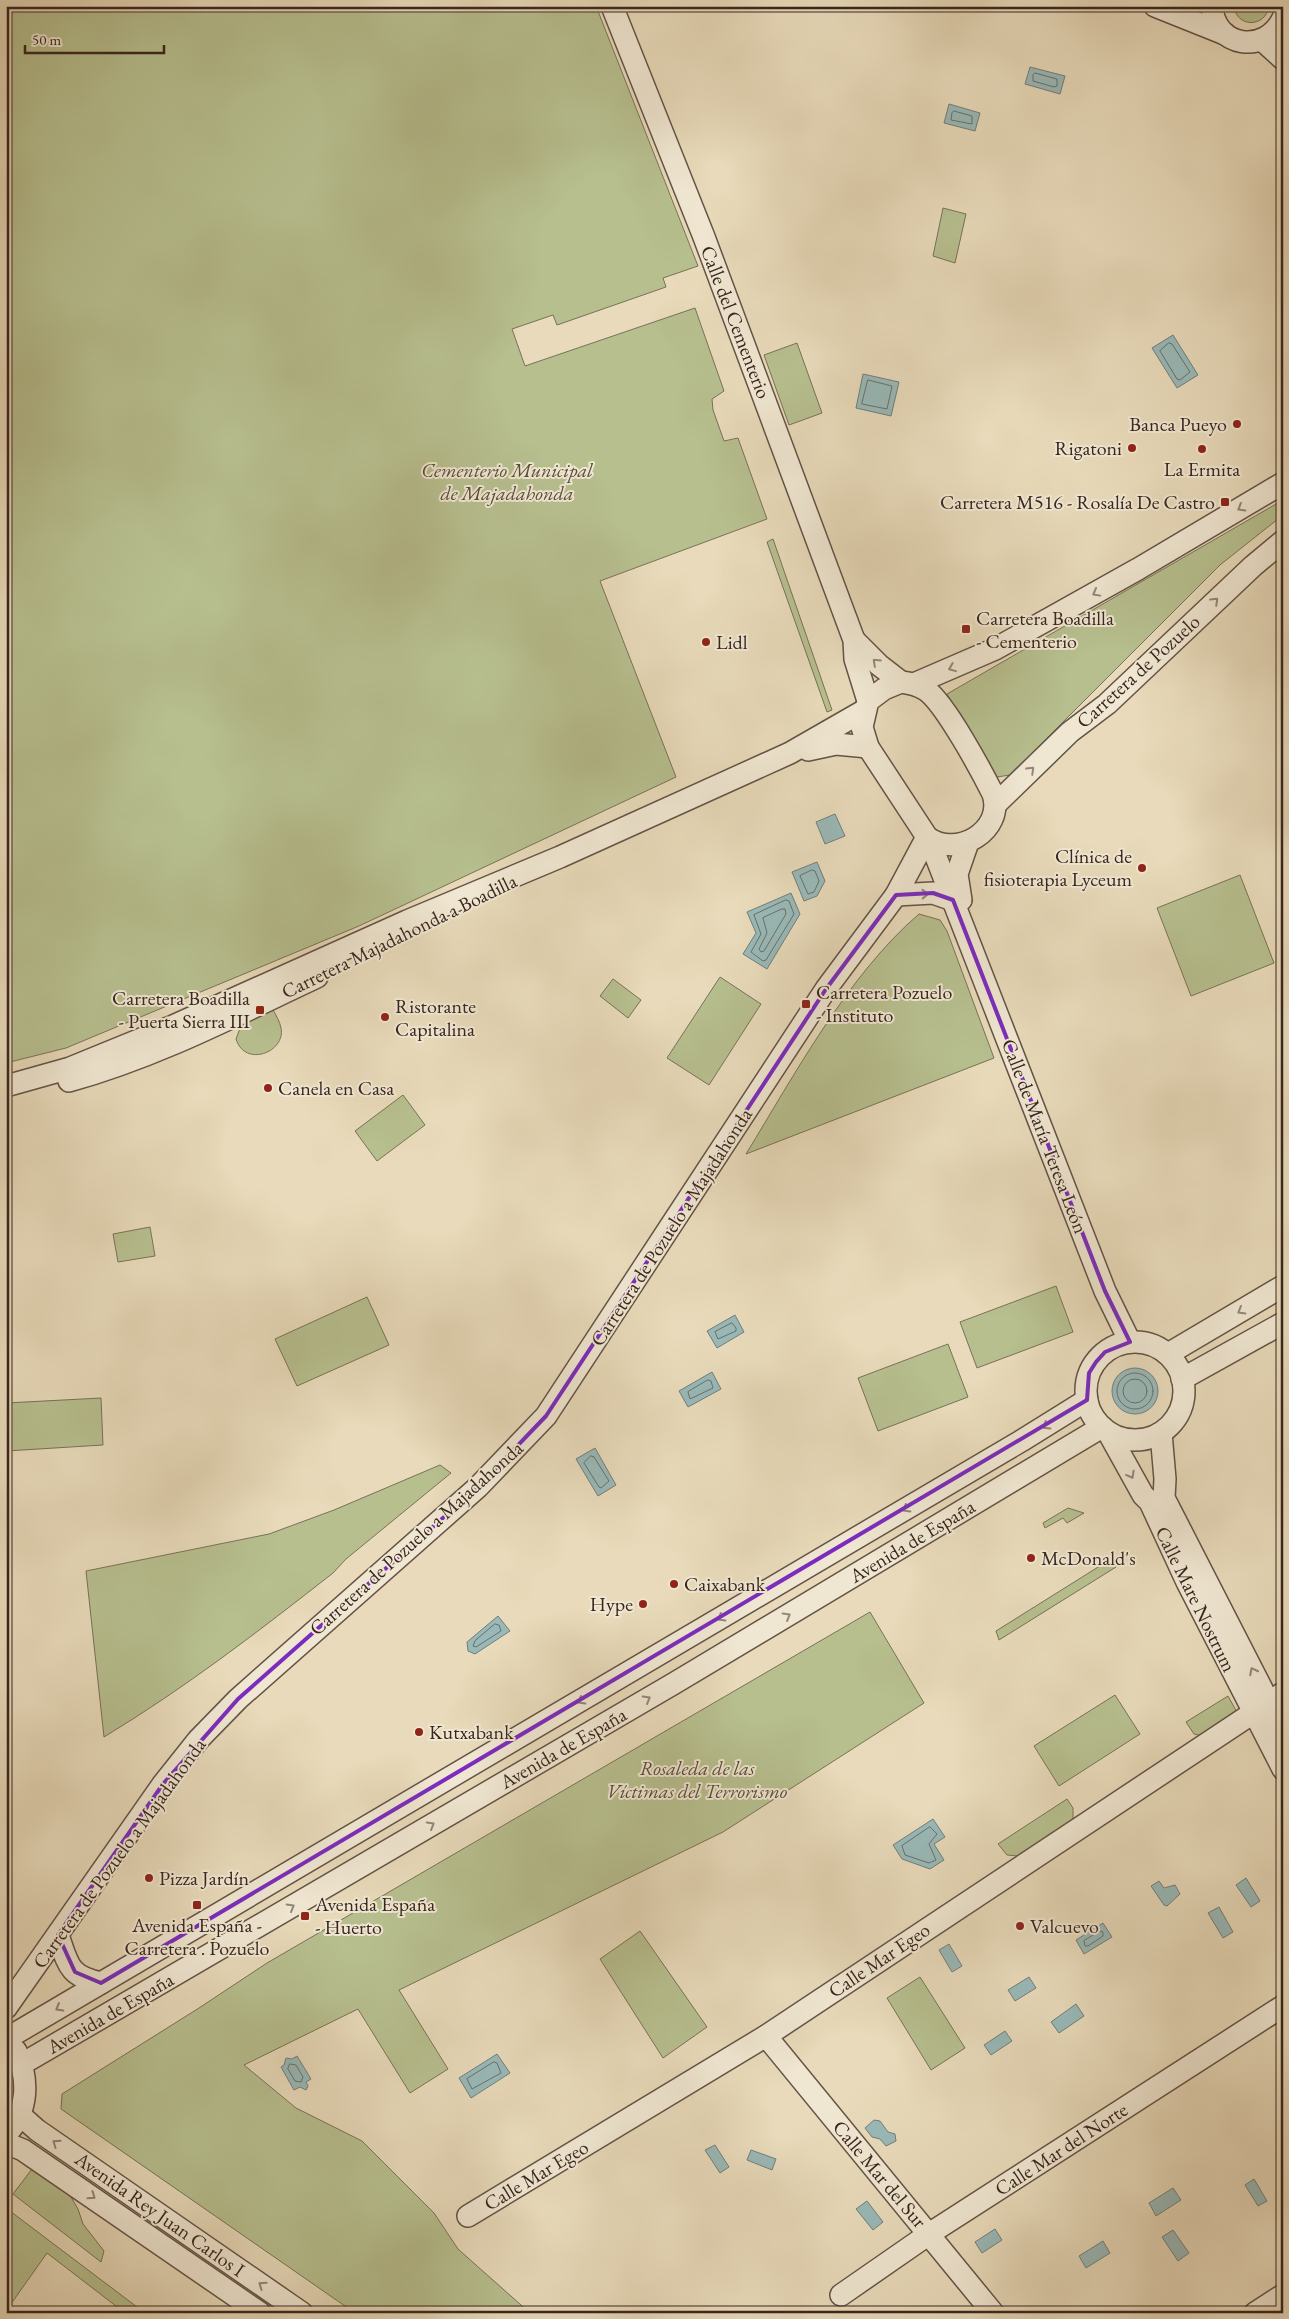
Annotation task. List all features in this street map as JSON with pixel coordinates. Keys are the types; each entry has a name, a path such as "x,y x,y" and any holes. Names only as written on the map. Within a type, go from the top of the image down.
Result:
{"street":[{"name":"Calle del Cementerio","path":"612,6 704,236 854,640 866,706"},
{"path":"1155,6 1232,38 1247,42 1262,40 1274,31 1283,18"},
{"path":"1212,6 1212,14 1217,25 1225,34"},
{"path":"1262,40 1283,59"},
{"path":"907,683 928,691 942,708 985,778 996,804 994,817 985,831 968,842 941,845 928,838 868,747 862,727 866,706 884,689 907,683 996,649 1283,484"},
{"name":"Carretera de Pozuelo","path":"996,804 1070,732 1107,704 1253,566 1283,541"},
{"name":"Calle del Cementerio","path":"854,640 880,665 907,683"},
{"name":"Carretera Majadahonda a Boadilla","path":"6,1086 70,1068 173,1026 407,921 560,857 790,753 866,706"},
{"name":"Carretera Majadahonda a Boadilla","path":"790,753 836,744 868,747"},
{"name":"Carretera de Pozuelo a Majadahonda","path":"6,2008 163,1784 198,1740 238,1699 478,1487 546,1416 826,989 896,895 928,838"},
{"name":"Calle de María Teresa León","path":"928,838 965,927 1105,1291 1130,1342"},
{"name":"Calle de María Teresa León","path":"965,927 957,874 968,842"},
{"name":"Carretera Majadahonda a Boadilla","path":"6,1098 112,1069 210,1027 382,947 560,857"},
{"path":"896,895 933,893 953,900"},
{"name":"Carretera Majadahonda a Boadilla","path":"210,1027 220,1012 359,949 407,921"},
{"name":"Carretera Majadahonda a Boadilla","path":"70,1068 100,1064 194,1025 210,1027"},
{"path":"1168,1354 1283,1286"},
{"path":"1182,1379 1283,1323"},
{"path":"1130,1342 1144,1342 1157,1346 1168,1354 1177,1365 1182,1379 1184,1394 1181,1410 1173,1423 1161,1433 1148,1439 1120,1438 1105,1429 1092,1415 1087,1400 1088,1380 1096,1362 1105,1352 1117,1345 1130,1342"},
{"name":"Avenida de España","path":"6,2039 1022,1441 1087,1400"},
{"name":"Avenida de España","path":"22,2064 1105,1429"},
{"name":"Calle Mare Nostrum","path":"1105,1429 1143,1495 1160,1493"},
{"name":"Calle Mare Nostrum","path":"1161,1433 1160,1493 1283,1730"},
{"name":"Calle Mare Nostrum","path":"1268,1702 1283,1769"},
{"name":"Calle Mar Egeo","path":"468,2216 766,2036 1268,1702"},
{"name":"Avenida de España","path":"58,1935 68,1964 75,1972 85,1980 101,1983"},
{"name":"Calle Mar del Norte","path":"841,2295 929,2234 1283,2006"},
{"name":"Calle Mar del Sur","path":"766,2036 993,2313"},
{"path":"6,2039 16,2051 22,2064 26,2090 20,2115 6,2134"},
{"name":"Avenida Rey Juan Carlos I","path":"20,2115 38,2130 302,2313"},
{"name":"Avenida Rey Juan Carlos I","path":"6,2143 23,2150 260,2313"},
{"path":"1255,2313 1283,2295"}],"highlighted area":[{"path":"933,893 953,900 1105,1291 1130,1342 1105,1352 1096,1362 1089,1373 1087,1400 101,1983 75,1972 58,1935 163,1784 238,1699 478,1487 546,1416 826,989 896,895"}],"green space":[{"name":"Cementerio Municipal de Majadahonda","path":"6,6 596,6 698,266 663,278 666,287 557,325 553,315 512,329 525,366 695,308 724,391 712,399 713,410 724,441 738,438 767,519 600,581 676,777 359,926 66,1048 6,1063"},
{"path":"1234,6 1269,6 1263,18 1251,22 1240,18"},
{"path":"943,208 966,214 955,263 933,256"},
{"path":"797,343 822,413 789,425 764,355"},
{"path":"1283,500 1283,515 1220,565 1010,775 997,777 947,694"},
{"path":"773,539 832,710 827,712 767,542"},
{"path":"1240,875 1274,963 1191,996 1157,908"},
{"path":"919,914 940,920 947,931 994,1058 746,1154 824,1027 846,996 893,939"},
{"path":"720,977 761,1004 709,1085 667,1058"},
{"path":"613,979 641,1000 628,1018 600,996"},
{"path":"273,1010 281,1028 281,1037 277,1044 271,1050 264,1053 256,1055 248,1053 241,1048 236,1039 242,1023"},
{"path":"403,1095 425,1125 377,1161 355,1131"},
{"path":"150,1227 155,1256 118,1262 113,1234"},
{"path":"1056,1286 1073,1332 977,1368 960,1322"},
{"path":"367,1297 389,1345 297,1386 275,1339"},
{"path":"948,1344 968,1397 878,1431 858,1378"},
{"path":"101,1398 103,1445 6,1451 6,1403"},
{"path":"440,1465 451,1473 346,1559 333,1573 193,1679 104,1737 86,1571 269,1534 334,1510"},
{"path":"1068,1508 1084,1513 1067,1523 1063,1518 1045,1528 1043,1523"},
{"path":"1111,1559 1116,1567 999,1640 996,1631"},
{"name":"Rosaleda de las Víctimas del Terrorismo","path":"870,1612 924,1703 723,1832 399,1990 448,2069 410,2093 358,2009 244,2065 296,2108 362,2141 434,2213 458,2249 530,2313 355,2313 61,2109 62,2094 267,1963"},
{"path":"1115,1695 1140,1734 1059,1786 1034,1746"},
{"path":"1228,1696 1238,1714 1202,1736 1194,1734 1186,1722"},
{"path":"1067,1799 1073,1808 1073,1820 1018,1856 1007,1855 998,1844"},
{"path":"640,1931 707,2027 663,2058 600,1959"},
{"path":"920,1977 965,2048 931,2070 887,1998"},
{"path":"35,2165 68,2192 78,2209 83,2224 104,2251 101,2262 13,2194"},
{"path":"6,2208 145,2313 125,2313 47,2253 6,2311"}],"water":[{"path":"1030,67 1065,76 1060,94 1025,84"},
{"path":"949,104 980,113 975,131 944,123"},
{"path":"1173,335 1198,375 1177,388 1152,348"},
{"path":"863,374 899,382 891,416 856,408"},
{"path":"835,814 845,836 825,844 816,822"},
{"path":"817,862 825,881 817,896 804,901 792,872"},
{"path":"791,893 800,914 767,969 743,954 756,933 747,912"},
{"path":"735,1315 744,1332 717,1348 707,1331"},
{"path":"1131,1368 1139,1368 1148,1372 1154,1378 1158,1391 1154,1404 1148,1410 1139,1414 1131,1414 1122,1410 1116,1404 1112,1395 1112,1387 1116,1378 1122,1372"},
{"path":"712,1372 721,1389 688,1407 679,1391"},
{"path":"595,1448 616,1485 598,1496 576,1459"},
{"path":"498,1616 510,1631 475,1654 468,1651 467,1642"},
{"path":"933,1819 945,1837 934,1844 944,1860 930,1869 902,1859 893,1845"},
{"path":"1246,1878 1260,1901 1251,1907 1236,1885"},
{"path":"1159,1881 1164,1888 1175,1885 1180,1894 1167,1906 1164,1905 1151,1886"},
{"path":"1219,1907 1233,1932 1223,1938 1208,1913"},
{"path":"1103,1923 1112,1937 1084,1954 1076,1940"},
{"path":"949,1944 962,1966 952,1972 939,1950"},
{"path":"1029,1977 1036,1988 1015,2001 1008,1990"},
{"path":"1076,2004 1084,2016 1059,2033 1051,2022"},
{"path":"1005,2031 1012,2041 991,2055 984,2045"},
{"path":"497,2054 510,2073 471,2098 459,2078"},
{"path":"297,2056 311,2079 306,2082 308,2086 306,2090 300,2087 294,2090 281,2067 284,2065 286,2058 292,2059"},
{"path":"874,2120 880,2121 888,2132 895,2134 896,2141 886,2146 880,2139 872,2137 865,2128"},
{"path":"715,2145 729,2167 720,2173 705,2150"},
{"path":"751,2150 776,2159 772,2170 747,2160"},
{"path":"1254,2179 1267,2201 1258,2206 1245,2185"},
{"path":"1173,2188 1181,2200 1156,2216 1149,2203"},
{"path":"867,2201 883,2222 873,2230 856,2209"},
{"path":"995,2229 1002,2240 982,2253 975,2242"},
{"path":"1173,2230 1189,2253 1178,2261 1162,2237"},
{"path":"1103,2241 1110,2253 1086,2268 1079,2256"}],"place":[{"name":"Banca Pueyo","path":"1237,424"},
{"name":"Rigatoni","path":"1132,448"},
{"name":"La Ermita","path":"1202,449"},
{"name":"Carretera M516 - Rosalía De Castro","path":"1225,502"},
{"name":"Carretera Boadilla - Cementerio","path":"966,629"},
{"name":"Lidl","path":"706,642"},
{"name":"Clínica de fisioterapia Lyceum","path":"1142,868"},
{"name":"Carretera Pozuelo - Instituto","path":"806,1004"},
{"name":"Carretera Boadilla - Puerta Sierra III","path":"260,1010"},
{"name":"Ristorante Capitalina","path":"385,1017"},
{"name":"Canela en Casa","path":"268,1088"},
{"name":"McDonald's","path":"1031,1558"},
{"name":"Caixabank","path":"674,1584"},
{"name":"Hype","path":"643,1604"},
{"name":"Kutxabank","path":"419,1732"},
{"name":"Pizza Jardín","path":"149,1878"},
{"name":"Avenida España - Carretera . Pozuelo","path":"197,1905"},
{"name":"Avenida España - Huerto","path":"305,1916"},
{"name":"Valcuevo","path":"1020,1926"}]}
